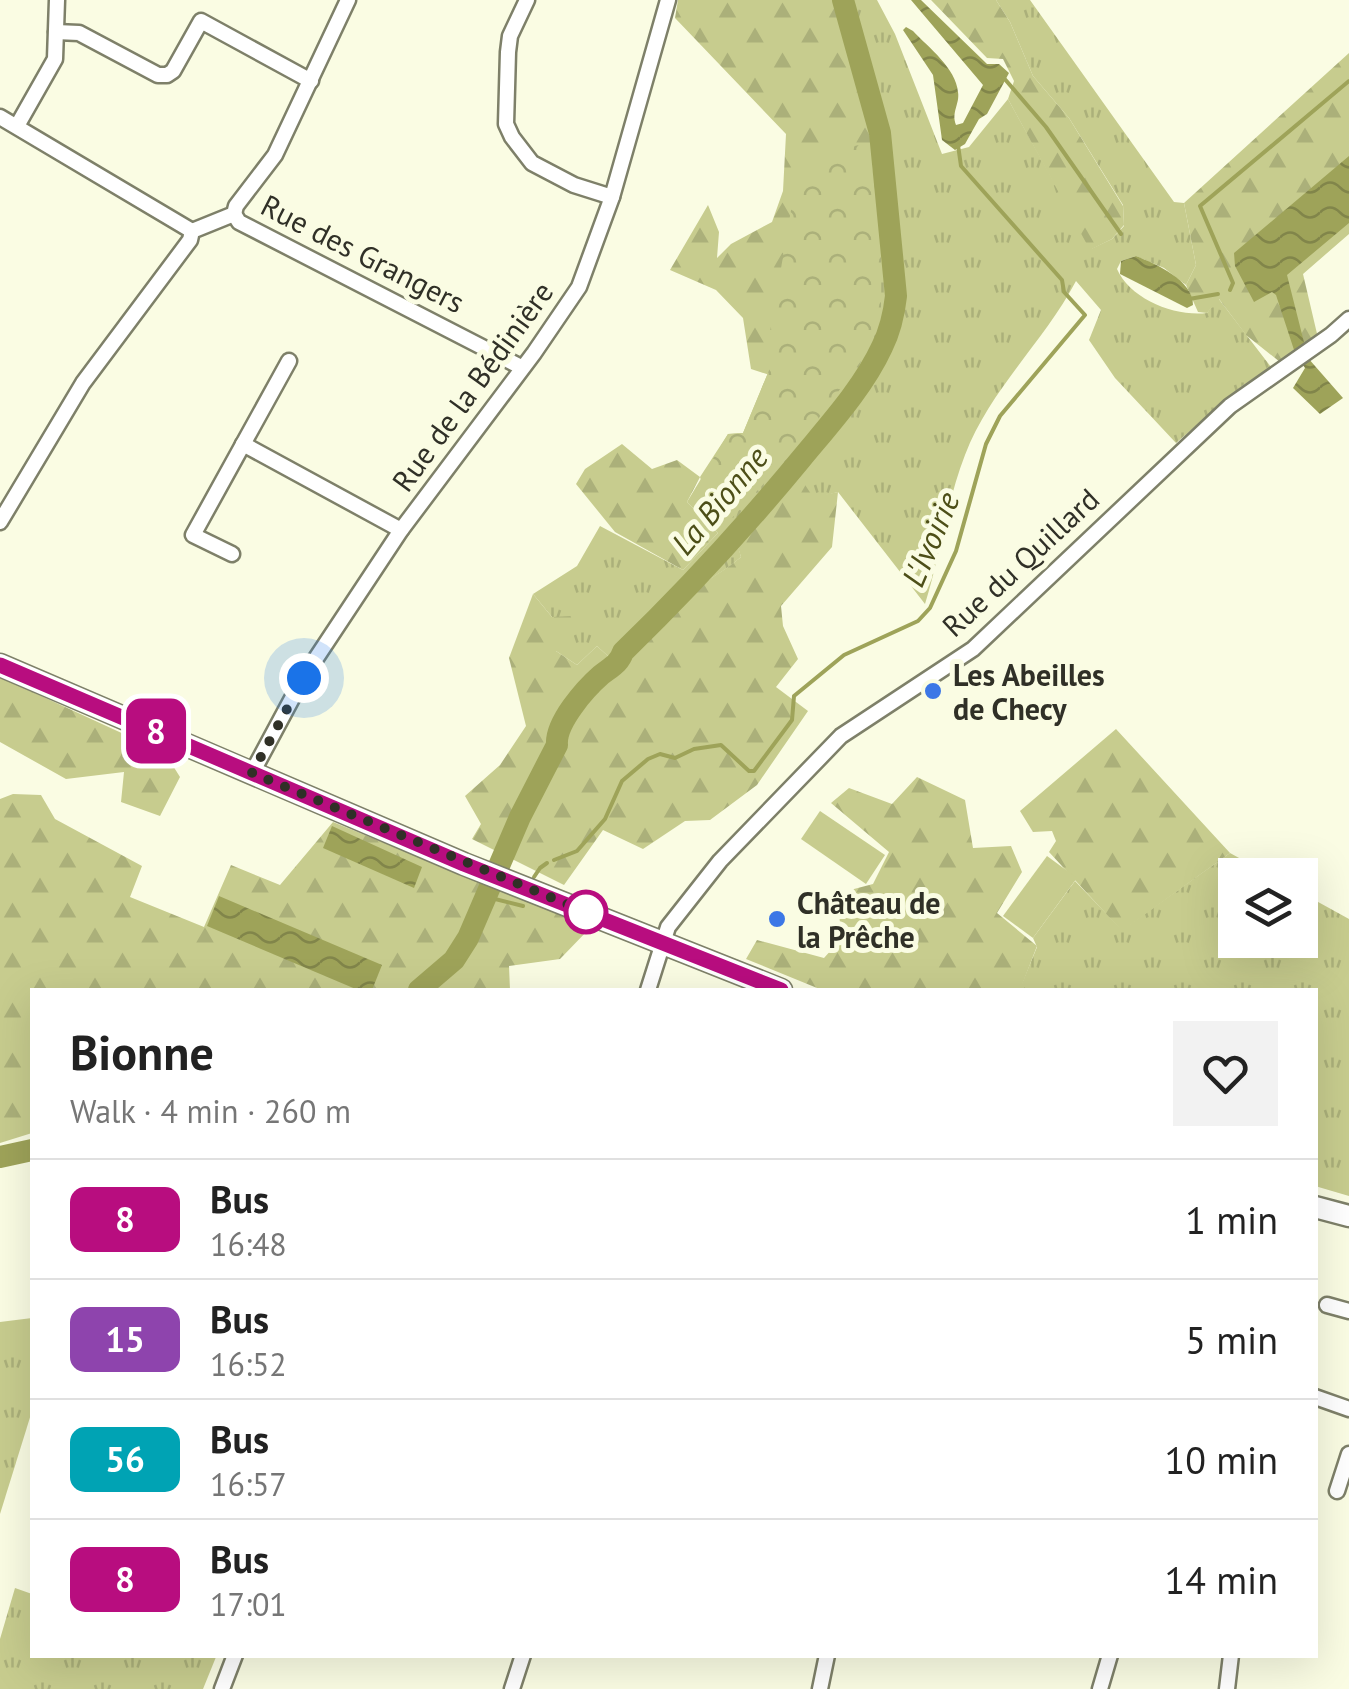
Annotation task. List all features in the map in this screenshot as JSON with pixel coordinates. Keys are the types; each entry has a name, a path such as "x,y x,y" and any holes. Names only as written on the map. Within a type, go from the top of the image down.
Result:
{"main road":[{"path":"0,665 471,866 776,988"},
{"path":"1318,1207 1349,1216"}],"street":[{"path":"18,126 56,59 57,0"},
{"path":"192,231 234,214 236,206 276,155 348,0"},
{"path":"527,0 510,36 506,124 532,163 612,197"},
{"name":"Rue de la Bédinière","path":"252,773 304,678 401,530 578,287 612,197 668,0"},
{"path":"56,32 79,33 158,75 167,76 201,21 311,80"},
{"path":"0,116 192,231"},
{"name":"Rue des Grangers","path":"234,214 239,222 521,367"},
{"path":"0,522 83,384 190,240 192,231"},
{"name":"Rue du Quillard","path":"649,988 668,927 720,862 841,736 974,649 1230,406 1349,319"},
{"path":"232,554 193,535 288,361"},
{"path":"242,444 401,530"},
{"path":"1328,1305 1349,1312"},
{"path":"1318,1397 1349,1409"},
{"path":"1337,1491 1349,1454"},
{"path":"222,1689 234,1658"},
{"path":"512,1689 521,1658"},
{"path":"820,1689 826,1658"},
{"path":"1100,1689 1109,1658"},
{"path":"1227,1689 1231,1658"}],"green space":[{"path":"678,0 836,0 872,145 873,172 776,377 751,369 743,318 716,290 670,270 708,205 719,232 717,258 731,244 772,222 783,191 786,134 675,18"},
{"path":"836,0 877,0 895,34 942,154 969,147 1008,99 1091,249 1112,239 1124,226 1123,205 1069,118 1033,76 996,0 1030,0 1174,202 1184,203 1196,265 1186,285 1164,268 1136,256 1121,261 1117,269 1123,280 1155,304 1181,312 1207,313 1218,298 1271,367 1242,386 1176,443 1115,378 1089,340 1101,310 1076,281 976,431 953,491 925,604 838,492 761,512 736,538 741,557 671,605 626,651 609,657 597,646 577,665 556,651 552,617 533,594 577,566 600,526 683,570 718,533 700,477 728,434 743,433 780,344 873,172 871,145"},
{"path":"931,0 996,0 1033,76 1069,118 1123,206 1124,225 1112,239 1090,250 1008,99 1014,81 1003,59 987,58"},
{"path":"1349,53 1349,234 1303,274 1318,338 1280,362 1246,335 1219,299 1207,313 1198,312 1186,285 1196,265 1184,203"},
{"path":"859,145 873,172 881,259 881,322 864,357 795,450 718,533 687,502 728,434 743,433 780,344 769,338 800,158"},
{"path":"622,444 652,469 677,460 700,477 687,502 718,533 683,570 615,532 576,484 585,469"},
{"path":"796,471 813,497 838,492 832,547 781,606 783,626 798,659 776,687 808,711 757,785 710,820 685,821 643,849 603,830 564,885 472,839 481,824 465,796 500,765 526,726 509,658 533,594 552,617 572,616 579,631 556,651 577,665 597,646 609,657 618,654 633,646 671,605 741,557 735,538"},
{"path":"0,677 165,753 180,777 160,816 121,802 124,772 66,779 0,742"},
{"path":"1116,729 1230,853 1122,931 1049,852 1056,841 1052,831 1033,832 1020,811"},
{"path":"917,777 965,800 973,848 1011,846 1022,872 997,913 1037,946 1022,985 1025,988 817,988 746,959 757,940 824,958 841,939 839,910 854,889 873,884 889,852 831,803 849,788 892,804"},
{"path":"13,794 41,795 55,819 142,866 130,897 204,927 231,865 280,885 333,822 591,927 560,959 509,966 510,988 30,988 30,1134 0,1143 0,799"},
{"path":"820,811 885,855 866,884 801,839"},
{"path":"1047,856 1077,878 1033,938 1003,916"},
{"path":"1218,862 1218,958 1318,958 1318,902 1349,919 1349,1196 1318,1187 1318,988 1024,988 1021,986 1037,947 1033,938 1075,881 1122,930"},
{"path":"30,1318 30,1417 0,1514 0,1322"},
{"path":"15,1588 30,1593 30,1658 216,1658 203,1689 0,1689 0,1639"}],"water":[{"path":"911,0 921,0 987,64 999,64 1009,73 987,114 979,119 965,144 955,150 942,140 933,75 903,30 906,27 913,31 952,75 958,92 956,125 963,123 983,85"},
{"path":"1349,156 1349,223 1287,275 1308,358 1343,398 1320,414 1293,388 1305,368 1295,353 1276,295 1272,292 1254,302 1235,266 1234,253"},
{"path":"1136,256 1180,281 1193,305 1187,308 1120,274 1121,261"},
{"path":"332,826 422,867 414,888 323,848"},
{"path":"219,896 382,965 373,988 353,988 207,926"}],"waterway":[{"name":"La Bionne","path":"421,988 454,960 468,938 572,707 780,484 855,391 885,341 896,296 880,133 843,0"},
{"path":"1003,77 1046,127 1121,234"},
{"name":"L'Ivoirie","path":"1230,290 1233,283 1200,206 1349,81"},
{"name":"L'Ivoirie","path":"554,860 577,851 605,819 622,781 648,759 660,754 675,758 694,749 721,745 749,771 754,771 792,720 794,696 844,655 918,621 930,608 956,551 986,444 1000,416 1085,315 1064,292 1062,280 961,166 958,145"},
{"name":"L'Ivoirie","path":"1189,299 1218,294"},
{"name":"L'Ivoirie","path":"534,877 547,863"},
{"name":"L'Ivoirie","path":"487,897 523,906"},
{"name":"La Bionne","path":"0,1157 30,1150"}],"bus line":[{"name":"8","path":"0,665 464,864 776,988"}],"place":[{"name":"Les Abeilles de Checy","path":"933,691"},
{"name":"Château de la Prêche","path":"777,919"}],"route":[{"path":"304,678 252,773 586,912"}]}
